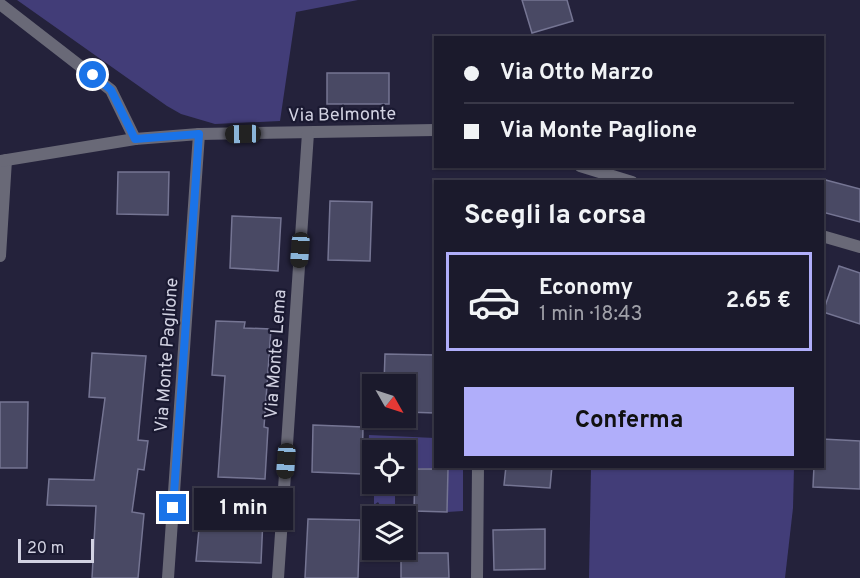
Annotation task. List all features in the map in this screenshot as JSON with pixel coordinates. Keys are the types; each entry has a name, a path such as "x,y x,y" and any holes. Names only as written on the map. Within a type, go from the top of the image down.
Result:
{"street":[{"path":"0,4 111,90 135,139"},
{"name":"Via Belmonte","path":"3,160 135,139 199,134 434,130"},
{"name":"Via Monte Lema","path":"278,578 308,133"},
{"name":"Via Monte Paglione","path":"168,578 199,134"},
{"path":"0,256 3,160"},
{"path":"586,168 626,180"},
{"path":"824,237 860,247"},
{"path":"477,578 478,468"}],"shaded area":[{"path":"17,0 358,0 296,12 280,121 215,124 181,114 167,106"},
{"path":"369,435 434,438 434,468 463,468 463,511 447,512 448,469 416,468 416,440 369,440"},
{"path":"591,468 794,468 793,508 785,578 589,578"},
{"path":"374,494 395,494 395,506 380,506 378,502 374,505"}],"building":[{"path":"522,0 567,0 573,21 532,33"},
{"path":"327,73 389,73 389,104 327,104"},
{"path":"118,172 169,172 168,215 117,214"},
{"path":"822,179 860,189 860,222 824,213 824,180"},
{"path":"330,201 372,202 370,261 328,260"},
{"path":"232,216 281,218 278,271 230,268"},
{"path":"839,266 860,273 860,324 824,312"},
{"path":"216,321 245,322 244,328 271,329 264,427 268,428 265,479 218,477 225,376 212,375"},
{"path":"92,353 146,356 138,440 148,441 144,470 138,469 132,512 144,514 138,578 92,578 96,506 47,505 49,479 94,480 105,398 89,397"},
{"path":"385,354 434,355 434,413 416,412 416,374 384,374"},
{"path":"0,402 28,402 27,468 0,468"},
{"path":"313,425 363,428 362,474 312,472"},
{"path":"824,439 860,441 860,489 813,487 814,468 824,468"},
{"path":"506,468 552,468 550,488 504,485"},
{"path":"416,469 448,469 447,512 416,511 414,506"},
{"path":"200,518 263,518 261,563 196,561"},
{"path":"308,519 360,520 358,578 305,578"},
{"path":"545,529 545,569 494,570 493,530"},
{"path":"416,553 448,553 449,578 401,578 401,560 416,560"}],"route":[{"path":"93,75 111,90 135,139 199,134 173,508"}]}
